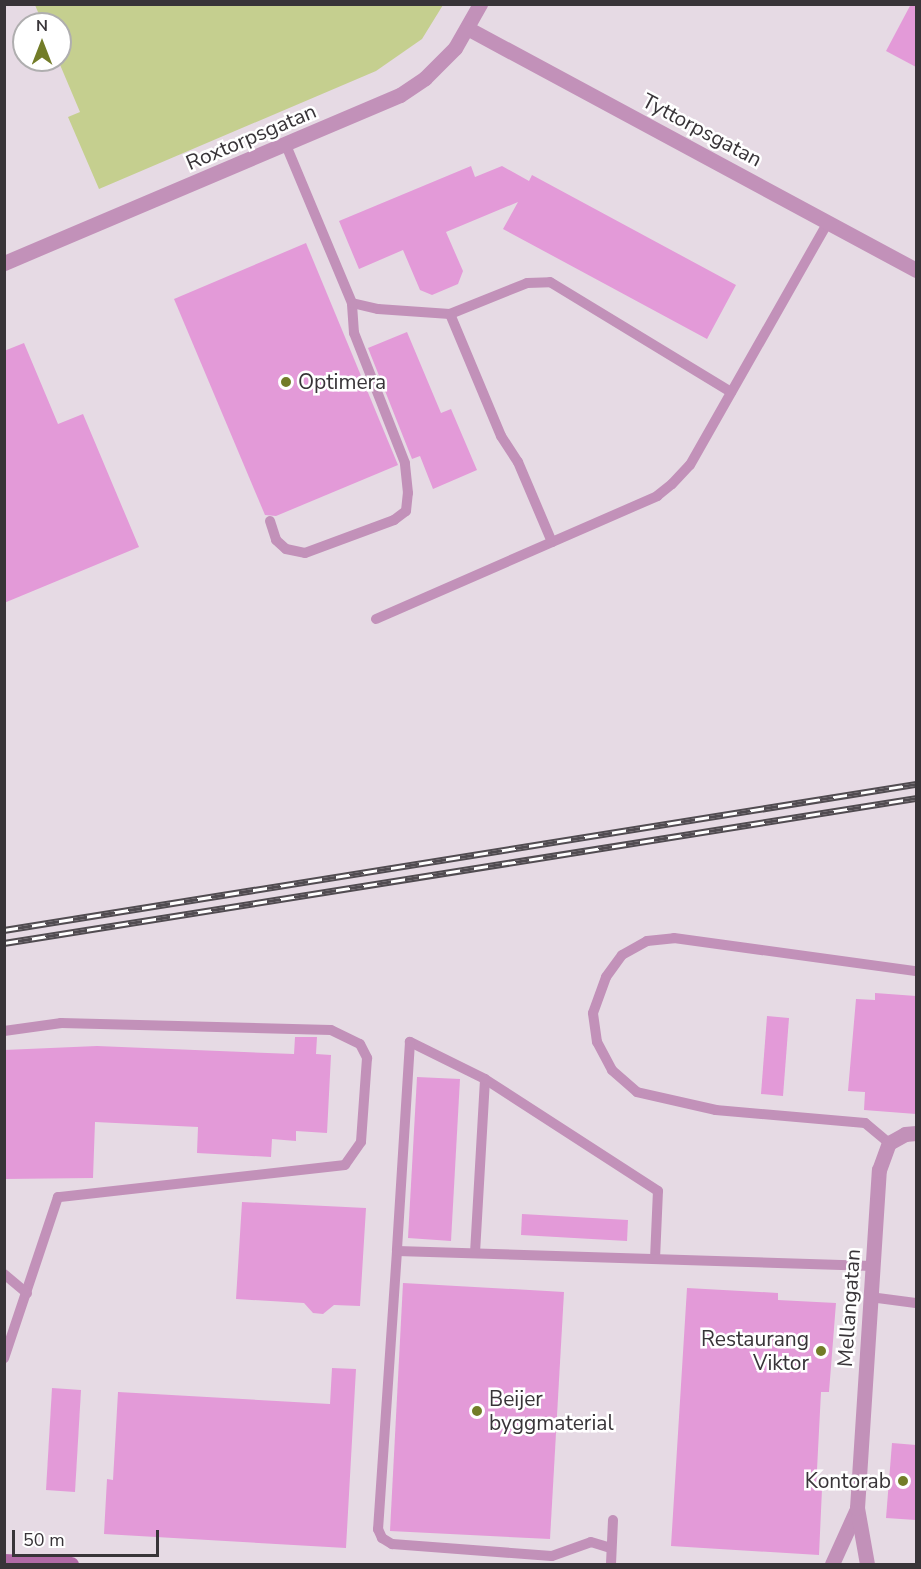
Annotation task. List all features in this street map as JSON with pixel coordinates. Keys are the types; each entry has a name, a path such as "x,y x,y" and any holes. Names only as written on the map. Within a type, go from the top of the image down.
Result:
{"main road":[{"path":"4,1561 71,1564"}],"street":[{"name":"Roxtorpsgatan","path":"4,263 400,95 442,62 480,4"},
{"name":"Tyttorpsgatan","path":"467,27 916,270"},
{"path":"889,1143 905,1134 916,1133"},
{"name":"Mellangatan","path":"867,1564 857,1508 879,1170 889,1143"},
{"name":"Mellangatan","path":"832,1564 857,1508"}],"lane":[{"path":"270,521 276,540 286,549 305,553 394,520 406,511 405,463 354,333 352,303 286,145"},
{"path":"376,619 657,496 672,484 690,465 828,222"},
{"path":"352,303 378,309 450,314 527,283 549,282 731,393"},
{"path":"450,314 501,436 518,462 552,542"},
{"path":"889,1143 865,1123 716,1110 637,1092 612,1070 597,1042 593,1013 606,977 622,954 646,941 674,938 705,941 916,971"},
{"path":"4,1031 61,1023 331,1030 360,1044 367,1058 361,1142 345,1165 57,1197 4,1358"},
{"path":"612,1548 591,1542 552,1556 392,1544 382,1538 378,1529 410,1042 485,1078 658,1191 655,1259"},
{"path":"476,1253 485,1078"},
{"path":"397,1251 873,1266"},
{"path":"4,1274 27,1293"},
{"path":"870,1297 916,1303"},
{"path":"611,1564 613,1520"}],"green space":[{"path":"35,5 443,5 422,39 376,71 99,189 68,117 80,112 63,72 72,72 72,12 38,12"}],"building":[{"path":"911,4 916,4 916,67 886,51"},
{"path":"471,166 475,177 502,166 529,181 532,175 736,285 707,339 503,229 518,202 446,232 463,271 458,284 432,295 420,290 403,250 359,269 339,221"},
{"name":"Optimera","path":"306,243 398,465 276,516 265,515 174,299"},
{"path":"407,332 441,413 451,409 477,470 433,489 420,456 412,459 368,348"},
{"path":"24,343 58,424 83,414 139,547 4,603 4,351"},
{"path":"875,993 916,996 916,1114 864,1110 865,1092 848,1091 856,999 875,1000"},
{"path":"767,1016 789,1018 783,1096 761,1094"},
{"path":"295,1037 317,1037 316,1054 331,1055 327,1133 296,1131 296,1141 272,1139 271,1157 197,1153 198,1127 95,1122 93,1178 4,1179 4,1050 97,1046 294,1054"},
{"path":"417,1077 460,1079 451,1241 408,1238"},
{"path":"242,1202 366,1208 360,1306 334,1305 323,1314 313,1313 304,1303 236,1299"},
{"path":"522,1214 628,1220 627,1241 521,1235"},
{"name":"Beijer byggmaterial","path":"403,1283 564,1292 550,1539 390,1531"},
{"path":"687,1288 778,1293 778,1300 836,1303 829,1392 821,1392 816,1489 822,1489 819,1555 671,1546"},
{"path":"332,1368 356,1369 346,1548 104,1534 107,1479 113,1480 118,1392 330,1404"},
{"path":"52,1388 81,1390 75,1492 46,1490"},
{"name":"Kontorab","path":"892,1443 916,1445 916,1520 886,1518"}],"railway":[{"path":"4,930 916,784"},
{"path":"4,943 916,798"}],"place":[{"name":"Optimera","path":"286,382"},
{"name":"Restaurang Viktor","path":"821,1351"},
{"name":"Beijer byggmaterial","path":"477,1411"},
{"name":"Kontorab","path":"903,1481"}]}
